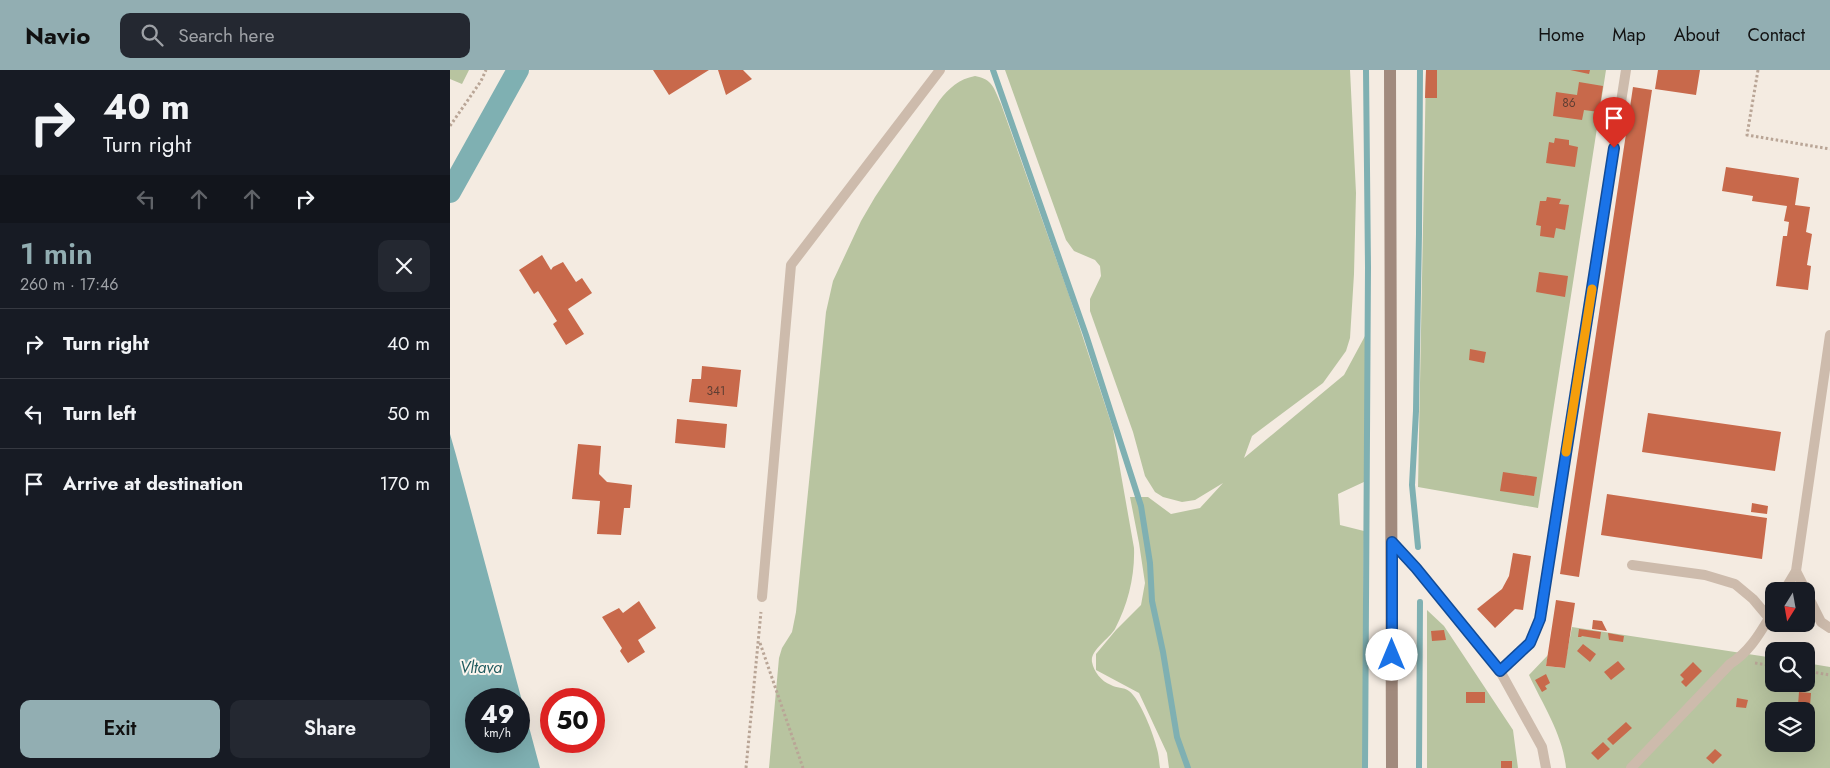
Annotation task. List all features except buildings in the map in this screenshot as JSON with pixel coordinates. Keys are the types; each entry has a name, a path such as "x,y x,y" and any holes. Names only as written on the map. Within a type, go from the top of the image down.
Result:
{"main road":[{"path":"1390,70 1392,768"}],"lane":[{"path":"762,596 791,265 940,70"},
{"path":"1500,671 1530,643 1540,619 1626,70"},
{"path":"1789,582 1796,571 1830,335"},
{"path":"1392,542 1416,568 1500,671 1542,747 1546,768"},
{"path":"1632,565 1705,576 1735,584 1765,609"},
{"path":"1796,571 1801,582"},
{"path":"1815,609 1822,622 1830,628"},
{"path":"1631,768 1730,664 1744,654 1758,637 1765,625"}],"path":[{"path":"450,126 481,81 486,70"},
{"path":"1758,70 1747,135 1830,148"},
{"path":"746,768 762,596"},
{"path":"758,640 804,768"},
{"path":"1815,672 1830,675"}],"green space":[{"path":"450,70 469,70 462,84 450,79"},
{"path":"1005,70 1350,70 1356,193 1350,338 1346,351 1323,383 1252,436 1244,458 1344,375 1365,336 1366,481 1338,494 1340,525 1364,531 1363,607 1368,768 1169,768 1167,753 1139,693 1096,670 1096,654 1116,630 1141,605 1145,583 1130,497 1148,497 1171,514 1200,508 1223,483 1195,500 1182,502 1163,497 1155,492 1145,476 1133,432 1090,311 1090,299 1101,276 1100,266 1095,260 1074,251 1066,240"},
{"path":"1426,70 1606,70 1538,508 1418,487"},
{"path":"975,76 989,82 1001,104 1069,295 1113,429 1134,548 1133,569 1130,590 1120,619 1112,633 1094,653 1092,662 1096,673 1101,679 1113,686 1127,690 1138,701 1153,735 1158,751 1160,768 769,768 779,658 782,648 792,632 796,612 826,312 833,281 861,221 875,197 939,101 955,85 964,79"},
{"path":"1427,610 1444,626 1513,730 1518,768 1427,768"},
{"path":"1572,627 1765,657 1765,692 1815,692 1815,664 1830,667 1830,768 1566,768 1557,732 1529,675 1548,655 1546,666 1564,668"}],"water":[{"name":"Vltava","path":"450,434 518,688 465,688 465,753 530,753 530,731 540,768 450,768"}],"waterway":[{"path":"450,192 518,70"},
{"path":"993,70 1086,335 1141,506 1150,563 1152,601 1163,652 1177,737 1188,768"},
{"path":"1365,768 1368,267 1366,70"},
{"path":"1418,547 1412,485 1416,411 1420,70"},
{"path":"1419,768 1420,602"}],"slow traffic":[{"path":"1566,452 1592,289"}],"route":[{"path":"1392,655 1392,542 1416,568 1500,671 1530,643 1540,619 1614,148"}]}
